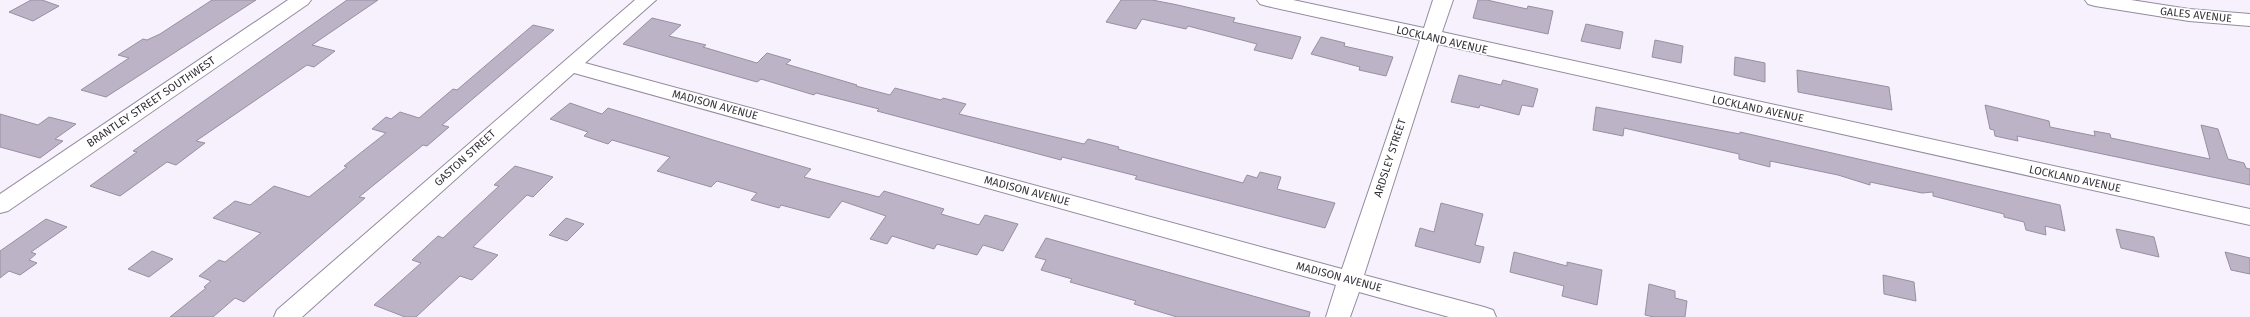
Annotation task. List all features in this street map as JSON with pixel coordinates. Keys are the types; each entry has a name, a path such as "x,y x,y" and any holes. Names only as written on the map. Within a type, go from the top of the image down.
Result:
{"street":[{"name":"BRANTLEY STREET SOUTHWEST","path":"2,202 301,0"},
{"name":"GASTON STREET","path":"286,317 570,65 646,0"},
{"name":"LOCKLAND AVENUE","path":"1267,0 1430,38 2250,217"},
{"name":"ARDSLEY STREET","path":"1338,317 1443,0"},
{"name":"GALES AVENUE","path":"2095,0 2116,2 2189,15 2250,20"},
{"name":"MADISON AVENUE","path":"570,65 1484,317"}],"building":[{"path":"31,0 42,0 59,6 33,21 9,12"},
{"path":"212,0 256,0 106,97 81,90 129,58 118,55 143,39 147,40 160,34"},
{"path":"347,0 378,0 312,45 335,51 314,67 307,65 196,141 205,143 176,165 167,162 120,196 90,186 137,152 133,151"},
{"path":"1121,0 1152,0 1173,4 1235,18 1233,22 1301,37 1292,59 1254,50 1257,44 1188,26 1186,29 1142,19 1136,29 1106,22"},
{"path":"1478,0 1487,0 1527,9 1528,6 1553,11 1548,34 1473,18"},
{"path":"652,18 681,25 669,36 706,45 703,47 757,63 767,53 791,60 786,64 857,85 856,86 890,95 895,88 941,100 943,98 966,104 959,114 1084,144 1088,139 1119,147 1118,149 1243,183 1247,175 1257,178 1260,172 1281,177 1277,189 1335,203 1325,228 1135,179 1137,176 1062,157 1061,160 877,111 879,109 816,93 814,95 761,79 757,82 623,44"},
{"path":"1586,24 1623,32 1620,49 1581,41"},
{"path":"533,25 554,30 442,125 449,127 427,146 423,145 359,197 365,198 244,302 235,298 213,317 170,317 206,288 204,287 211,281 199,276 219,260 225,262 261,233 213,218 235,201 250,205 274,186 309,197 347,167 344,166 386,133 372,129 386,117 391,119 400,112 419,118 453,89 457,90"},
{"path":"1321,37 1345,43 1344,46 1393,57 1386,76 1359,70 1360,67 1311,54"},
{"path":"1655,40 1683,46 1681,63 1652,57"},
{"path":"1735,57 1765,63 1765,82 1734,75"},
{"path":"1797,70 1889,87 1892,110 1798,92"},
{"path":"1459,75 1501,85 1503,80 1538,89 1533,107 1522,105 1519,115 1480,105 1479,108 1451,102"},
{"path":"570,103 602,114 608,108 811,169 804,177 879,197 884,191 944,209 941,214 979,225 985,215 1018,224 1003,251 983,245 977,255 937,244 934,249 892,236 887,244 870,239 886,216 842,201 829,218 781,205 779,208 751,200 757,193 717,181 711,187 657,171 670,157 612,140 608,144 584,136 588,132 550,119"},
{"path":"1985,105 2049,121 2050,127 2095,136 2094,131 2110,134 2111,138 2210,159 2201,125 2218,129 2228,159 2244,163 2246,168 2250,169 2250,185 2017,136 2018,141 1995,136 1994,130 1990,129"},
{"path":"1596,107 1740,134 1740,132 2060,205 2065,231 2045,226 2046,235 2026,230 2024,222 2004,217 2004,214 1933,196 1933,192 1922,193 1870,182 1870,185 1838,175 1770,161 1770,167 1739,159 1739,154 1624,128 1623,136 1593,130"},
{"path":"0,114 38,125 49,117 76,124 55,139 63,141 40,158 0,147"},
{"path":"515,166 553,177 533,197 527,195 473,247 498,255 472,280 460,276 416,317 405,317 374,305 421,263 412,260 438,236 443,238 499,186 494,185"},
{"path":"1441,203 1483,214 1475,245 1484,247 1480,263 1415,246 1420,228 1434,232"},
{"path":"566,218 584,224 567,241 549,235"},
{"path":"46,219 67,227 31,252 36,254 29,260 37,263 20,275 9,271 0,278 0,251"},
{"path":"2116,229 2154,237 2159,257 2121,248"},
{"path":"1046,238 1310,312 1309,317 1177,317 1134,304 1136,301 1070,282 1072,279 1041,270 1046,260 1035,257"},
{"path":"152,251 173,259 149,277 128,269"},
{"path":"1514,252 1567,266 1567,262 1602,270 1597,305 1562,296 1564,286 1510,272"},
{"path":"2225,252 2250,258 2250,274 2231,270"},
{"path":"1883,275 1914,282 1916,301 1884,294"},
{"path":"1649,284 1675,291 1675,298 1687,301 1685,317 1654,317 1645,315"}]}
